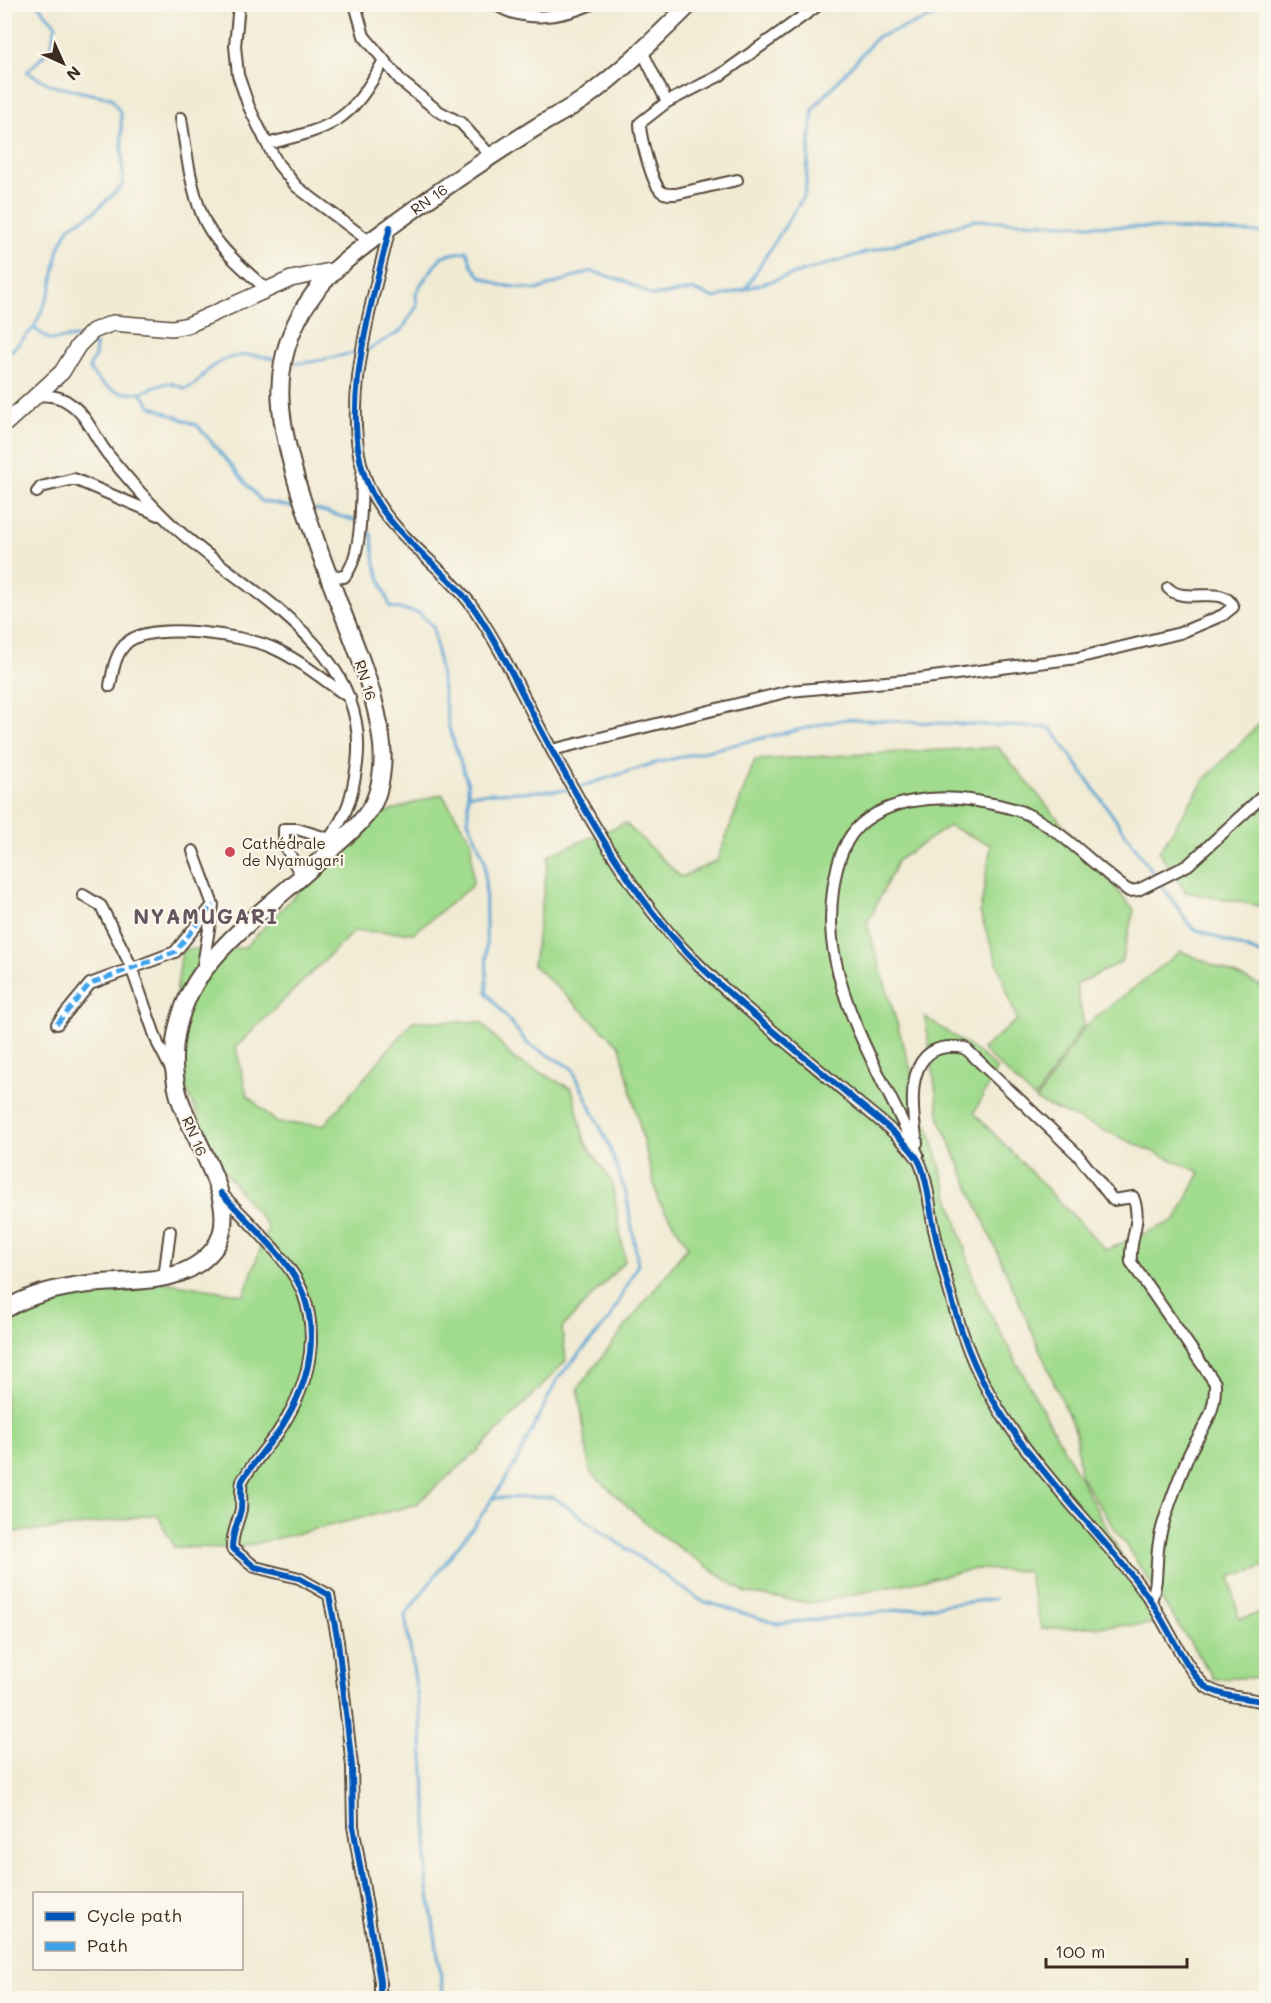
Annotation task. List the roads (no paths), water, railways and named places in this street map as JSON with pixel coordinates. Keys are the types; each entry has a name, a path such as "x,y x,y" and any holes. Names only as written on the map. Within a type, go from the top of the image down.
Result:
{"main road":[{"name":"RN 16","path":"4,1311 45,1293 83,1284 164,1278 188,1271 215,1248 222,1233 224,1213 221,1193 189,1125 175,1076 174,1050 179,1018 190,992 227,945 302,877 334,840 362,820 375,801 381,769 382,745 378,718 360,658 313,537 289,453 279,405 282,362 297,321 330,271 430,196 580,101 642,51 690,4"},
{"path":"4,425 62,372 78,346 93,331 113,323 172,328 188,325 266,289 311,273 330,271"}],"street":[{"path":"239,4 235,46 238,75 267,144 278,164 297,187 369,241"},
{"path":"355,4 364,36 384,60 414,92 468,129 492,157"},
{"path":"495,4 515,15 535,17 559,15 592,4"},
{"path":"737,180 676,194 666,194 656,187 639,123 667,102 719,76 820,4"},
{"path":"642,51 667,102"},
{"path":"267,144 314,132 341,118 356,105 384,60"},
{"path":"181,118 195,190 203,216 231,256 266,289"},
{"path":"390,227 360,361 356,418 362,465 368,485 389,521 423,551 476,611 552,750 619,864 661,921 693,958 886,1127 920,1161"},
{"path":"39,395 58,397 74,407 109,456 165,518 314,641 335,667 350,698 358,747 352,799 334,840 297,829 284,829 284,844 302,877"},
{"path":"327,574 344,577 352,567 360,511 362,465"},
{"path":"37,492 40,487 75,479 165,518"},
{"path":"552,750 790,691 918,679 1077,658 1180,633 1223,615 1233,607 1228,599 1219,596 1178,595 1168,588"},
{"path":"110,686 118,654 128,642 137,636 166,631 261,643 287,654 350,698"},
{"path":"920,1161 860,1035 834,958 831,891 840,861 860,825 888,807 931,799 957,798 990,803 1025,813 1076,845 1129,891 1138,890 1188,865 1266,794"},
{"path":"194,851 213,905 202,974"},
{"path":"83,895 101,906 131,967 158,1044 175,1076"},
{"path":"57,1024 90,984 175,952 213,905"},
{"path":"1151,1601 1157,1584 1159,1541 1187,1459 1212,1413 1216,1398 1215,1383 1131,1262 1130,1250 1138,1210 1133,1197 1113,1200 1077,1154 976,1056 965,1048 951,1046 932,1050 923,1058 914,1082 913,1118 945,1274 969,1350 983,1382 1010,1428 1039,1467 1100,1536 1151,1601 1207,1688 1266,1702"},
{"path":"221,1193 279,1254 304,1295 309,1324 309,1365 299,1398 256,1464 242,1480 241,1510 232,1532 232,1548 255,1567 299,1578 328,1595 338,1642 351,1755 353,1826 380,1981 380,1998"},
{"path":"164,1278 170,1231"}],"waterway":[{"path":"37,4 56,25 51,48 27,72 53,86 111,98 121,114 123,185 93,213 69,227 59,248 51,289 34,328 50,340 76,337"},
{"path":"744,291 805,194 813,109 877,37 969,4"},
{"path":"369,349 401,331 417,306 416,294 421,284 442,256 467,251 472,266 480,276 500,285 537,290 591,271 627,282 653,296 693,290 715,298 974,220 1266,233"},
{"path":"4,358 34,328"},
{"path":"89,343 96,346 95,356 89,368 93,374 110,389 125,393 141,392 162,384 189,388 214,365 240,356 249,355 276,360"},
{"path":"295,363 356,353"},
{"path":"140,392 151,406 198,426 261,501 298,508"},
{"path":"315,509 357,521"},
{"path":"364,527 372,536 375,564 390,607 419,613 433,626 449,728 468,784 468,820 485,861 487,993 528,1044 572,1068 608,1143 626,1193 638,1264 609,1320 558,1378 514,1466 479,1519 405,1615 420,1714 427,1815 427,1879 444,1998"},
{"path":"576,788 655,763 845,719 1051,728 1192,928 1266,956"},
{"path":"469,794 570,790"},
{"path":"494,1498 553,1497 700,1600 778,1624 995,1599"}],"place":[{"name":"Cathédrale de Nyamugari","path":"230,852"}],"district":[{"name":"NYAMUGARI","path":"206,915"}]}
